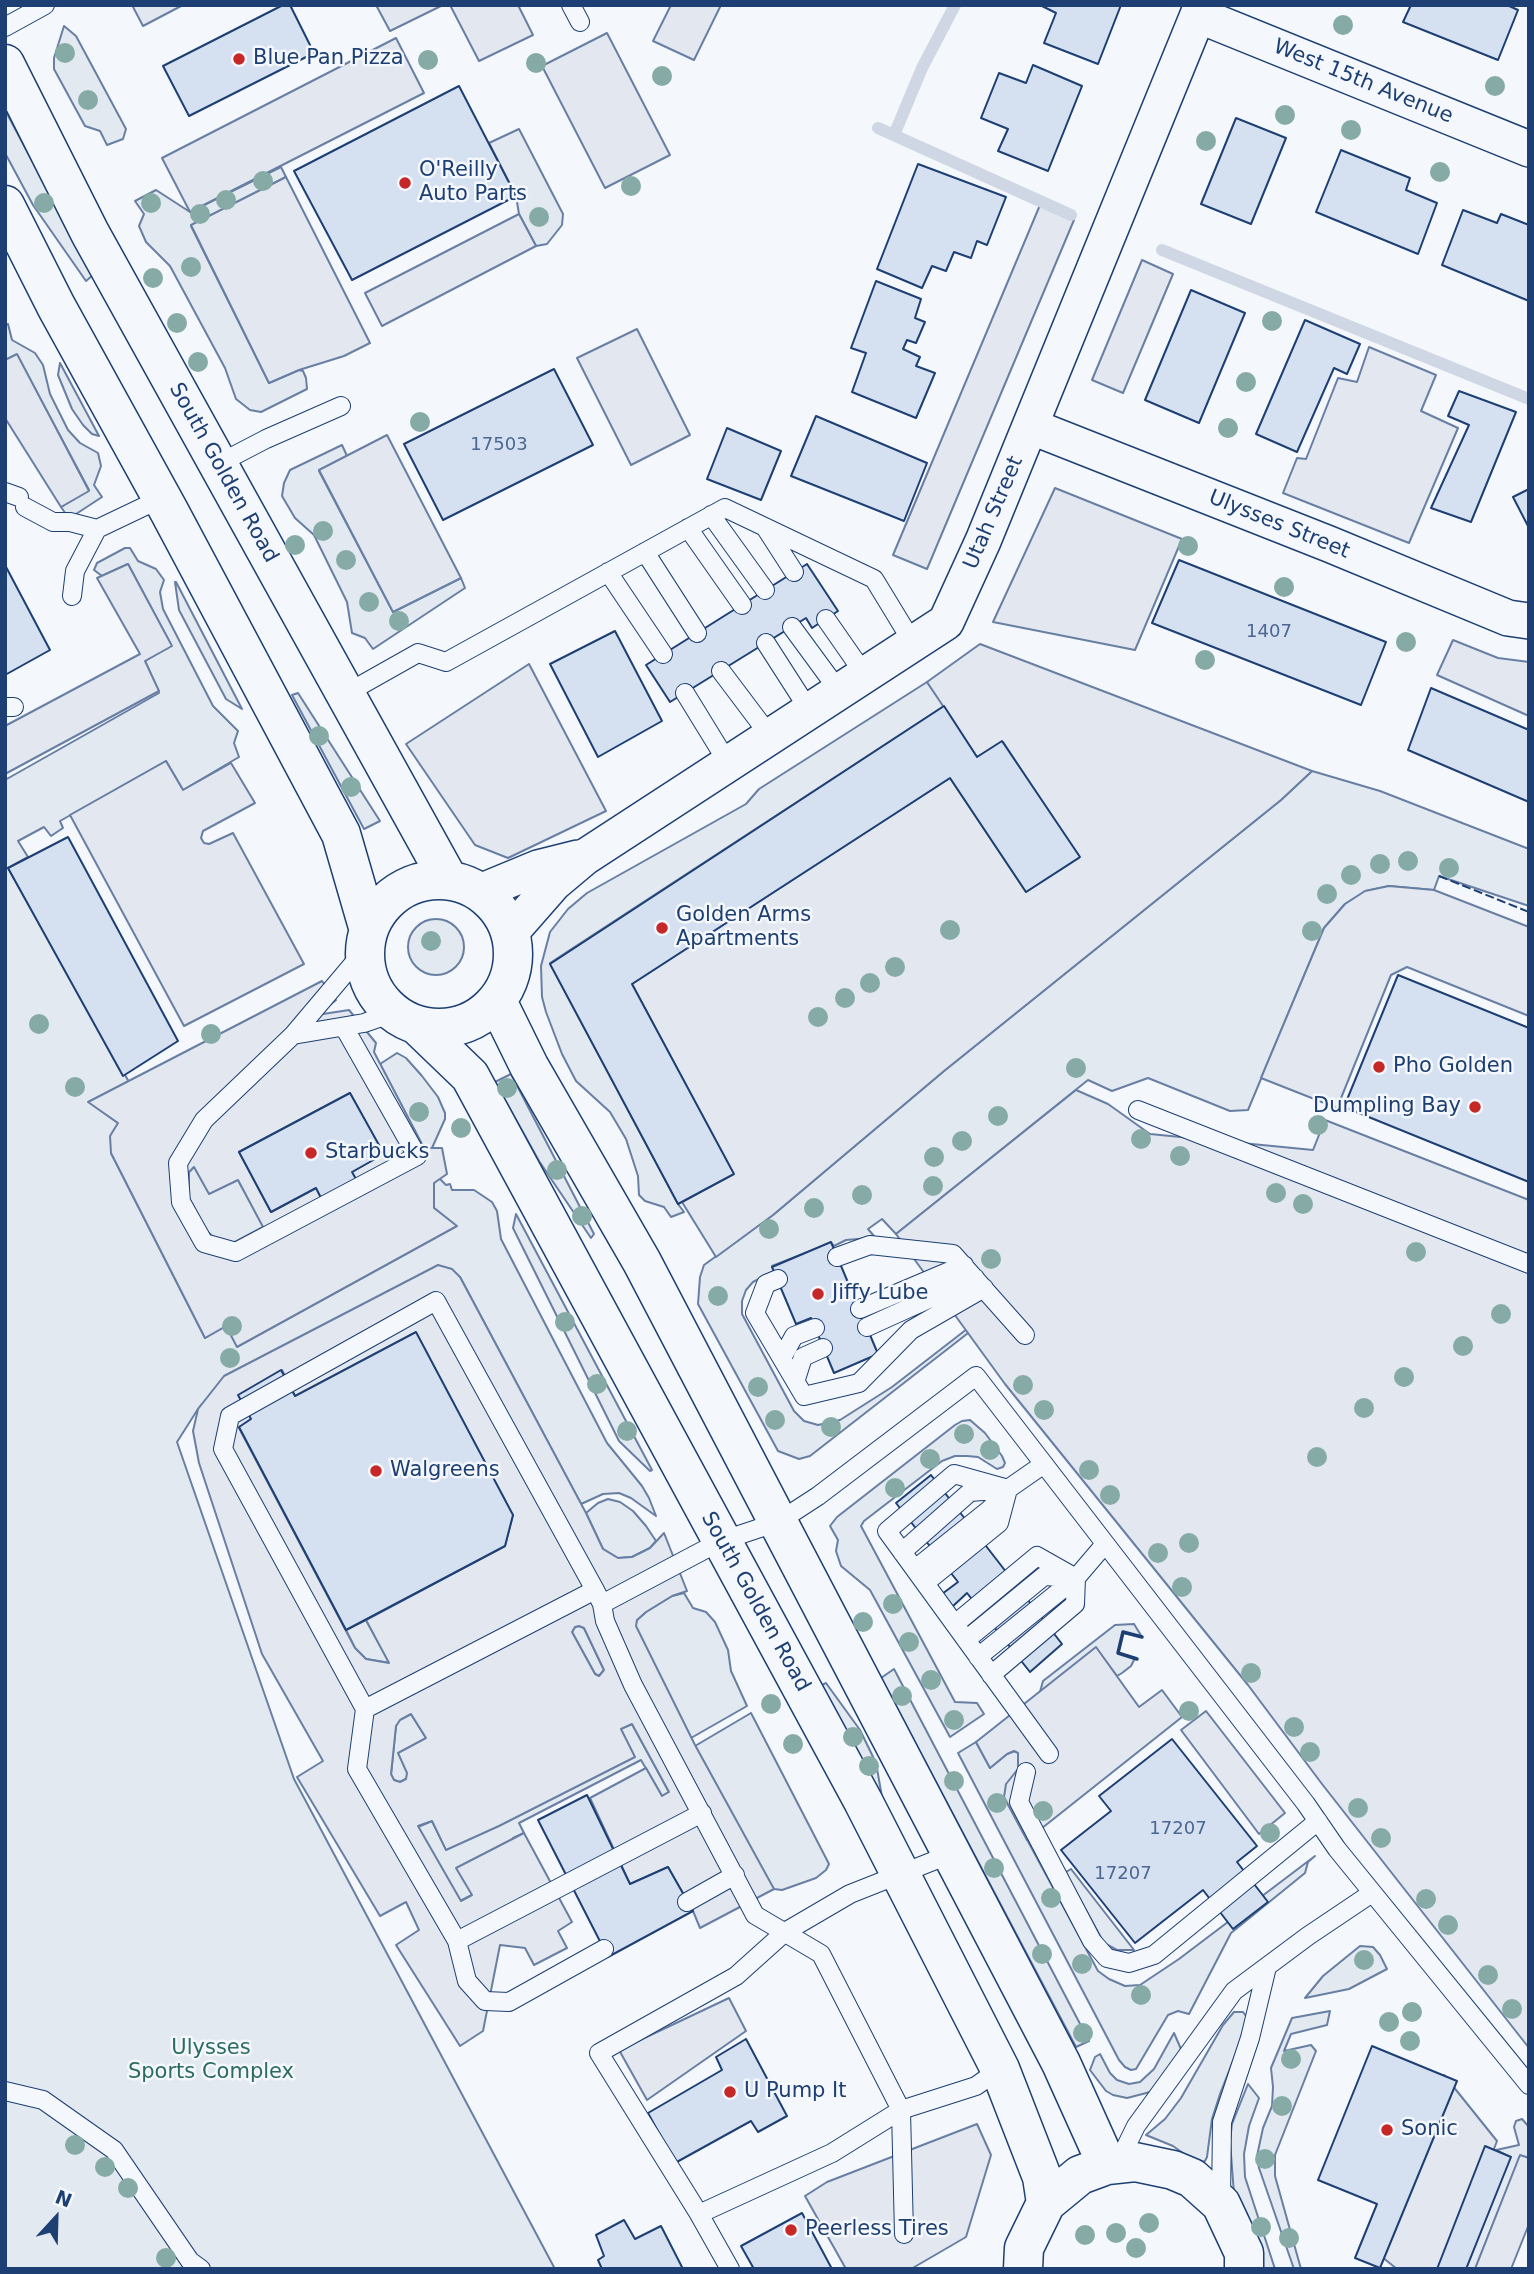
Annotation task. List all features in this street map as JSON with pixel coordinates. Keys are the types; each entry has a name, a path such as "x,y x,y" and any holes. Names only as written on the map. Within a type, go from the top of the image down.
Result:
{"main road":[{"name":"South Golden Road","path":"5,64 90,233 218,464 347,693 464,886"},
{"path":"5,205 62,317 341,834 366,939 365,966 372,989 405,1020 443,1029 477,1018 497,1002 506,988 514,961 511,932 501,912 464,886 407,886 385,901 366,939"},
{"path":"497,1002 529,1066 642,1262 1113,2164"},
{"name":"South Golden Road","path":"405,1020 470,1076 863,1801 1000,2069 1042,2177 1046,2203"},
{"path":"1023,2269 1024,2248 1046,2203 1080,2175 1113,2164 1135,2162 1173,2170 1192,2178 1222,2204 1244,2253 1244,2269"}],"street":[{"name":"West 15th Avenue","path":"1200,10 1529,149"},
{"name":"Utah Street","path":"511,932 554,883 585,857 946,622 983,541 1200,10"},
{"name":"Ulysses Street","path":"1030,426 1508,618 1529,621"},
{"name":"Utah Street","path":"464,886 585,857"}],"lane":[{"path":"5,27 45,5"},
{"path":"571,5 580,22"},
{"path":"218,464 265,439 341,406"},
{"path":"72,596 75,571 97,529 162,498"},
{"path":"16,499 53,522 70,522 97,529"},
{"path":"347,693 418,653 446,662 725,508 874,579 913,643"},
{"path":"711,515 765,590"},
{"path":"765,527 794,572"},
{"path":"688,528 741,605"},
{"path":"645,552 697,633"},
{"path":"608,572 663,654"},
{"path":"826,619 852,683"},
{"path":"792,627 852,683"},
{"path":"766,643 809,710"},
{"path":"721,671 770,736"},
{"path":"685,694 728,763"},
{"path":"344,1027 417,1156 236,1252 204,1243 181,1202 178,1163 204,1120 293,1035 366,939"},
{"path":"293,1035 405,1020"},
{"path":"1138,1110 1529,1264"},
{"path":"837,1257 870,1245 969,1271 1026,1335"},
{"path":"860,1309 969,1271"},
{"path":"867,1328 969,1271"},
{"path":"778,1279 766,1284 755,1313 804,1396 859,1384 969,1271"},
{"path":"604,1949 509,2002 485,2001 467,1981 457,1941 357,1769 365,1709 223,1448 230,1416 436,1301 599,1597 604,1621 633,1685 755,1915 821,1954 901,2110 904,2234"},
{"path":"782,1358 794,1336 815,1328"},
{"path":"796,1379 803,1357 823,1348"},
{"path":"365,1709 721,1541 778,1522 818,1496 976,1376 1372,1893 1529,2085"},
{"path":"902,1552 970,1492 1008,1489 1044,1464"},
{"path":"1008,1489 954,1474 887,1531 1049,1754"},
{"path":"920,1576 999,1523 1008,1489"},
{"path":"978,1657 1076,1578 1105,1544"},
{"path":"955,1624 1037,1556 1076,1578"},
{"path":"967,1640 1044,1576 1076,1578"},
{"path":"991,1675 1075,1604 1076,1578"},
{"path":"1026,1772 1019,1802 1092,1941 1107,1958 1129,1963 1154,1955 1318,1821"},
{"path":"457,1941 702,1813"},
{"path":"730,2269 599,2053 736,1976 785,1932 850,1894 951,1854"},
{"path":"687,1902 735,1875"},
{"path":"1113,2164 1136,2126 1234,1991 1372,1893"},
{"path":"1222,2204 1222,2122 1250,2038 1267,1967"},
{"path":"699,2214 832,2153 901,2110 976,2085 1000,2069"},
{"path":"5,2091 43,2100 114,2150 190,2260 201,2269"}],"green space":[{"path":"64,26 76,36 126,129 123,139 107,145 100,131 85,126 54,69 54,58"},
{"path":"5,110 93,275 86,281 33,205 5,153"},
{"path":"519,129 563,214 562,225 547,244 536,246 519,214 516,196 489,143"},
{"path":"281,167 286,177 191,226 269,383 299,370 303,371 306,378 307,389 261,412 250,410 236,399 225,368 170,266 146,242 139,226 144,214 135,201 156,190 190,212"},
{"path":"8,324 12,340 35,353 43,365 50,394 68,430 80,443 98,453 101,466 94,485 102,497 73,516 68,517 61,507 89,490 17,355 5,360 5,325"},
{"path":"60,363 99,436 92,434 83,425 72,409 58,375"},
{"path":"342,445 347,456 319,471 393,612 461,578 465,588 373,649 365,638 352,633 347,602 314,535 295,518 282,496 290,470"},
{"name":"Ulysses Sports Complex","path":"130,548 138,561 156,569 164,580 160,592 163,609 213,706 238,731 234,743 239,757 183,790 166,761 60,821 63,828 51,836 44,827 18,841 28,857 8,868 129,1082 89,1102 118,1123 111,1153 205,1338 226,1326 238,1346 456,1226 434,1208 434,1183 439,1178 446,1185 450,1184 452,1190 474,1190 492,1202 497,1211 501,1239 607,1443 642,1486 656,1516 619,1493 603,1494 581,1504 460,1277 210,1395 177,1442 294,1779 555,2269 5,2269 5,780 159,693 145,661 171,645 128,564 102,576 94,570 97,563"},
{"path":"175,582 242,709 226,699 179,610"},
{"path":"927,682 944,706 550,963 684,1212 671,1217 664,1207 645,1201 639,1195 638,1176 626,1139 610,1112 576,1081 562,1054 542,997 541,966 550,932 568,909 587,893 746,804 759,789"},
{"path":"298,693 380,821 364,829 292,695"},
{"path":"1312,771 1380,791 1529,849 1529,906 1439,876 1434,890 1389,886 1366,891 1345,904 1324,928 1248,1110 1230,1111 1148,1078 1112,1091 1088,1080 896,1234 882,1219 868,1229 874,1236 870,1238 846,1240 834,1246 831,1243 772,1266 774,1271 753,1282 746,1290 742,1301 742,1314 794,1411 804,1421 818,1425 840,1420 892,1387 976,1322 981,1323 810,1456 799,1459 778,1451 698,1304 700,1277 704,1265 773,1215 944,1071 1281,800"},
{"path":"436,919 447,921 456,927 462,936 462,958 456,967 447,973 436,975 425,973 416,967 410,958 408,947 410,936 416,927 425,921"},
{"path":"397,1053 406,1058 422,1076 438,1097 445,1113 432,1148 424,1149 380,1064"},
{"path":"511,1074 594,1234 591,1238 539,1161 495,1082"},
{"path":"194,1167 238,1180 264,1227 235,1242 226,1243 214,1238 206,1231 189,1198 189,1172"},
{"path":"516,1214 652,1470 619,1441 513,1228"},
{"path":"970,1420 985,1433 1002,1456 1005,1463 1003,1467 997,1469 978,1457 955,1456 942,1461 861,1526 955,1702 977,1703 984,1714 950,1737 870,1590 841,1566 836,1551 838,1540 830,1526 837,1517 955,1425"},
{"path":"608,1499 620,1502 633,1511 646,1526 656,1541 650,1548 632,1557 618,1558 603,1549 586,1513"},
{"path":"684,1593 693,1608 706,1612 715,1622 728,1650 731,1671 747,1706 691,1738 635,1626 637,1620 646,1612 672,1596"},
{"path":"366,1620 390,1663 366,1659 355,1648 346,1630"},
{"path":"1134,1624 1142,1637 1123,1633 1118,1653 1135,1658 1131,1666 1117,1676 1096,1648 1038,1699 1043,1681 1115,1625"},
{"path":"579,1626 584,1628 604,1670 599,1676 595,1674 572,1632"},
{"path":"894,1669 1089,2041 1076,2047 881,1678"},
{"path":"826,1683 860,1730 876,1763 882,1797 816,1688"},
{"path":"751,1713 829,1864 816,1878 782,1890 774,1889 771,1885 695,1746"},
{"path":"411,1714 426,1738 406,1779 400,1782 394,1780 391,1775 396,1726 399,1720"},
{"path":"632,1724 669,1792 662,1796 641,1760 519,1823 524,1833 513,1838 472,1895 460,1901 418,1827 432,1821 446,1849 634,1757 620,1729"},
{"path":"976,1742 990,1768 1007,1754 1015,1751 1018,1753 1018,1769 1004,1797 1098,1971 1125,1986 1140,1985 1179,1959 1315,1856 1308,1862 1305,1873 1231,1933 1189,2014 1178,2011 1168,2015 1136,2069 1125,2067 1119,2060 958,1753"},
{"path":"1071,1869 1134,1950 1117,1950 1104,1943 1069,1879 1066,1872"},
{"path":"1360,1946 1373,1947 1387,1969 1349,1989 1305,1998 1323,1976"},
{"path":"1330,2011 1327,2025 1291,2034 1284,2051 1311,2045 1316,2051 1275,2155 1275,2176 1301,2269 1294,2269 1257,2156 1263,2128 1272,2106 1271,2068 1292,2018"},
{"path":"1234,2012 1243,2012 1249,2020 1212,2119 1207,2157 1198,2164 1173,2146 1146,2135 1165,2119 1181,2098 1223,2025"},
{"path":"1174,2033 1181,2049 1164,2080 1154,2091 1127,2098 1113,2095 1106,2091 1090,2070 1095,2057 1100,2054 1117,2080 1129,2084 1140,2082 1154,2069"},
{"path":"1248,2084 1259,2098 1249,2126 1244,2154 1245,2177 1275,2269 1259,2269 1234,2194 1230,2141 1232,2124"},
{"path":"1522,2119 1529,2127 1529,2158 1520,2156 1475,2269 1466,2269 1510,2157 1496,2150 1519,2145 1514,2127 1516,2121"}],"shaded area":[{"path":"132,5 183,5 143,26"},
{"path":"376,5 443,5 390,31"},
{"path":"450,5 518,5 533,35 479,61"},
{"path":"671,5 721,5 694,60 653,41"},
{"path":"607,33 670,155 605,188 542,66"},
{"path":"396,38 424,93 190,212 162,158"},
{"path":"286,177 370,343 344,356 269,383 191,225"},
{"path":"1040,205 1074,220 927,569 893,555"},
{"path":"519,214 536,246 382,326 365,293"},
{"path":"1142,260 1173,274 1123,393 1092,380"},
{"path":"637,329 690,435 631,465 577,358"},
{"path":"1369,347 1436,375 1421,411 1458,428 1409,543 1283,493 1297,458 1306,459 1338,378 1357,382"},
{"path":"17,354 89,491 61,507 5,418 5,360"},
{"path":"387,435 461,578 393,612 319,470"},
{"path":"1055,488 1182,539 1135,650 993,622"},
{"path":"128,564 172,646 145,661 159,691 5,774 5,726 140,654 97,578"},
{"path":"1453,640 1498,658 1529,662 1529,716 1437,675"},
{"path":"980,644 1312,771 1281,800 944,1071 773,1215 716,1257 682,1202 733,1174 632,984 950,778 1026,892 1079,858 1003,742 977,757 927,682"},
{"path":"529,664 606,811 508,858 475,845 406,744"},
{"path":"166,761 183,790 231,763 255,803 203,831 201,838 204,843 209,844 233,833 304,964 184,1026 70,815"},
{"path":"1389,886 1434,890 1529,927 1529,1016 1407,967 1391,975 1337,1108 1261,1078 1324,928 1345,904 1365,891"},
{"path":"322,981 336,1000 323,1014 349,1010 376,1043 374,1052 424,1148 442,1148 447,1174 434,1183 434,1208 457,1226 237,1347 226,1326 205,1338 111,1153 110,1136 118,1123 88,1102","holes":["350,1093 383,1154 352,1172 321,1197 316,1188 271,1212 239,1152","194,1167 209,1194 238,1180 263,1227 235,1242 226,1243 214,1238 206,1230 189,1198 189,1172"]},
{"path":"1076,1090 1108,1104 1150,1134 1313,1150 1325,1120 1529,1200 1529,2048 1248,1685 1005,1384 896,1234"},
{"path":"438,1265 452,1269 460,1277 603,1549 618,1558 632,1557 650,1548 664,1533 687,1591 672,1596 646,1612 637,1620 636,1626 695,1745 774,1889 700,1928 668,1867 630,1884 590,1798 646,1768 662,1796 669,1792 632,1724 621,1729 635,1757 499,1826 446,1850 432,1821 418,1826 461,1901 472,1895 456,1868 524,1833 572,1922 558,1931 567,1948 534,1965 525,1948 500,1945 483,2031 460,2046 396,1945 419,1930 406,1902 380,1916 297,1777 323,1761 262,1654 199,1463 193,1431 198,1409 224,1376","holes":["282,1370 295,1396 513,1515 505,1546 366,1620 389,1663 366,1659 355,1648 239,1428 251,1419","575,1627 584,1628 604,1670 599,1676 595,1674 572,1632","411,1714 426,1738 398,1753 407,1773 406,1779 400,1782 394,1780 391,1774 396,1726 400,1720"]},
{"path":"1096,1647 1139,1707 1162,1690 1182,1717 1027,1840 1004,1797 1006,1784 1018,1769 1018,1753 1014,1751 1007,1754 990,1768 976,1742"},
{"path":"1206,1711 1285,1813 1259,1834 1181,1730"},
{"path":"729,1998 746,2031 647,2100 619,2050"},
{"path":"1444,2075 1497,2141 1448,2269 1397,2269 1372,2249"},
{"path":"977,2124 991,2155 966,2237 911,2269 846,2269 805,2196 827,2182"},
{"path":"1520,2155 1529,2158 1529,2224 1511,2269 1475,2269"}],"building":[{"name":"Blue Pan Pizza","path":"283,5 290,5 314,53 189,116 163,66"},
{"path":"1040,5 1121,5 1098,64 1044,43 1056,13"},
{"path":"1411,5 1507,5 1518,10 1498,60 1403,22"},
{"path":"1033,65 1082,86 1048,171 998,151 1008,129 981,118 999,73 1026,83"},
{"name":"O'Reilly Auto Parts","path":"459,86 516,196 352,280 294,171"},
{"path":"1236,118 1286,138 1251,224 1201,204"},
{"path":"1341,150 1410,178 1406,190 1437,203 1418,254 1316,212"},
{"path":"918,164 1006,197 987,245 977,241 971,258 954,252 946,271 932,266 922,288 877,269"},
{"path":"1463,210 1497,223 1501,214 1529,225 1529,301 1442,265"},
{"path":"876,281 921,299 915,318 925,322 916,343 907,340 903,349 920,357 916,366 935,373 916,418 852,392 866,353 851,348"},
{"path":"1191,290 1245,313 1199,423 1145,400"},
{"path":"1305,320 1360,344 1347,374 1334,368 1297,452 1256,434"},
{"path":"554,369 593,445 443,520 404,444"},
{"path":"1459,391 1516,412 1471,522 1431,508 1469,425 1448,416"},
{"path":"816,416 927,463 904,521 791,476"},
{"path":"727,428 781,451 761,500 707,479"},
{"path":"1529,489 1529,528 1513,497"},
{"path":"1179,560 1386,642 1361,705 1152,623"},
{"path":"807,564 838,611 812,628 806,618 670,702 646,665"},
{"path":"5,565 50,650 5,675"},
{"path":"615,631 662,721 598,757 550,664"},
{"path":"1431,688 1529,730 1529,802 1408,750"},
{"name":"Golden Arms Apartments","path":"944,706 977,757 1002,741 1080,857 1026,892 950,778 632,984 734,1174 678,1204 550,964"},
{"path":"68,837 178,1041 123,1076 8,868"},
{"path":"1398,975 1529,1028 1529,1182 1344,1107"},
{"name":"Starbucks","path":"350,1093 384,1154 352,1172 356,1179 321,1198 316,1188 271,1212 239,1152"},
{"name":"Jiffy Lube","path":"831,1242 878,1354 834,1373 811,1318 796,1324 772,1267"},
{"name":"Walgreens","path":"416,1332 513,1515 505,1546 346,1630 239,1427 251,1419 238,1395 281,1370 295,1396"},
{"path":"931,1475 1062,1644 1030,1672 967,1593 952,1607 942,1594 958,1582 896,1503"},
{"path":"1172,1739 1257,1846 1237,1862 1268,1902 1233,1929 1203,1890 1135,1943 1061,1850 1111,1811 1099,1796"},
{"path":"587,1795 630,1884 668,1867 693,1911 608,1957 538,1820"},
{"name":"U Pump It","path":"746,2039 787,2116 758,2132 751,2121 675,2163 648,2113 722,2070 716,2057"},
{"name":"Sonic","path":"1372,2046 1457,2081 1380,2268 1355,2258 1377,2204 1318,2180"},
{"path":"1485,2146 1511,2157 1466,2269 1437,2269"},
{"name":"Peerless Tires","path":"802,2213 832,2269 754,2269 741,2246"},
{"path":"624,2220 635,2239 661,2226 683,2269 602,2269 598,2260 604,2256 596,2235"}],"waterway":[{"path":"894,135 922,68 955,5"},
{"path":"878,128 1071,215"},
{"path":"1162,250 1529,399"}],"fence":[{"path":"1439,876 1529,912"}],"wall":[{"path":"1137,1659 1118,1653 1123,1632 1142,1637"}],"place":[{"name":"Blue Pan Pizza","path":"239,59"},
{"name":"O'Reilly Auto Parts","path":"405,183"},
{"name":"Golden Arms Apartments","path":"662,928"},
{"name":"Pho Golden","path":"1379,1067"},
{"name":"Dumpling Bay","path":"1475,1107"},
{"name":"Starbucks","path":"311,1153"},
{"name":"Jiffy Lube","path":"818,1294"},
{"name":"Walgreens","path":"376,1471"},
{"name":"U Pump It","path":"730,2092"},
{"name":"Sonic","path":"1387,2130"},
{"name":"Peerless Tires","path":"791,2230"}]}
